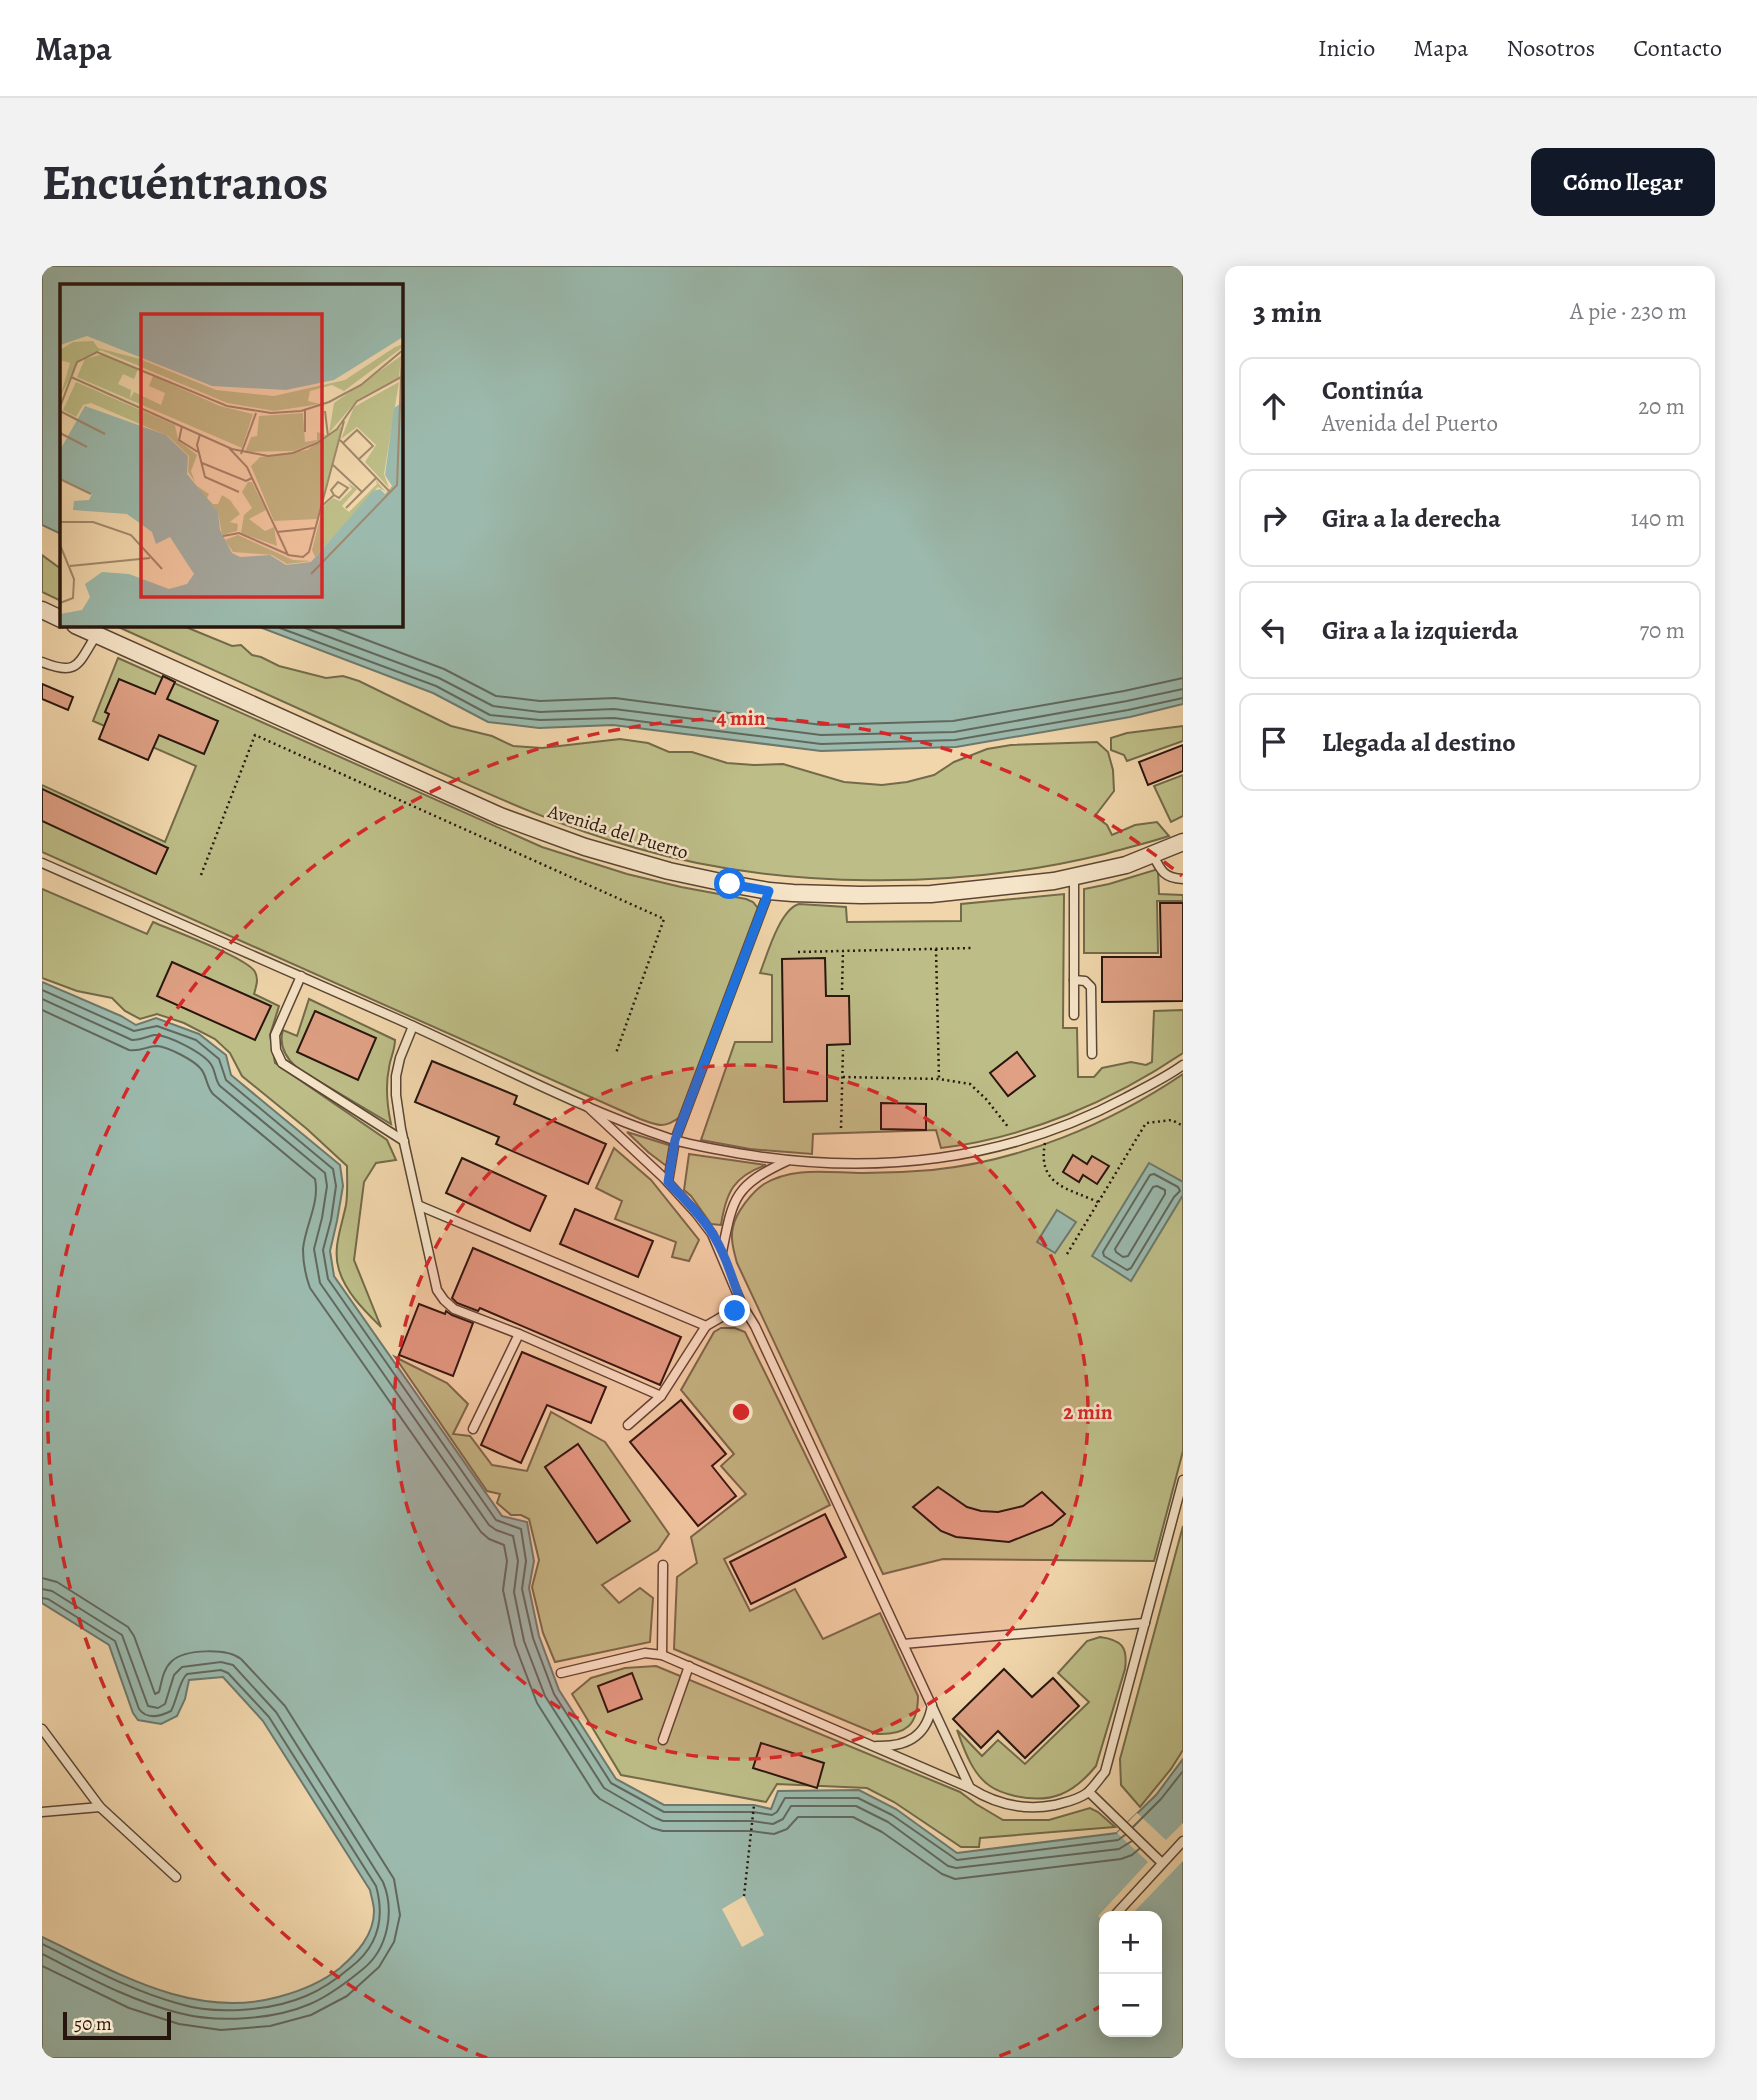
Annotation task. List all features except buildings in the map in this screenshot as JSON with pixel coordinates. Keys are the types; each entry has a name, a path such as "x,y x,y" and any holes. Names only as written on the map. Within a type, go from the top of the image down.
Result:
{"street":[{"path":"42,612 60,619"},
{"name":"Avenida del Puerto","path":"77,626 500,816 585,847 657,868 769,891 861,895 931,894 1054,881 1126,865 1183,842"}],"lane":[{"path":"42,662 61,670 78,665 97,634"},
{"path":"1153,855 1165,875 1183,879"},
{"path":"42,863 413,1026 588,1107 675,1140 721,1150 790,1160 867,1164 944,1157 1003,1147 1105,1108 1183,1065"},
{"path":"1074,876 1074,1014"},
{"path":"668,1182 675,1140 769,891"},
{"path":"301,976 275,1035 276,1050 282,1063 404,1141"},
{"path":"1074,981 1085,981 1091,987 1092,1054"},
{"path":"413,1026 400,1058 396,1095 437,1290 454,1309 519,1334 661,1396"},
{"path":"588,1107 668,1182 704,1223 722,1253 742,1305 755,1326 970,1788"},
{"path":"722,1253 729,1216 736,1197 765,1171 790,1160"},
{"path":"420,1206 706,1325"},
{"path":"628,1425 661,1396 706,1325 742,1305"},
{"path":"473,1429 519,1334"},
{"path":"561,1673 645,1653 662,1655 1005,1804 1027,1808 1067,1802 1089,1792 1105,1772 1183,1483"},
{"path":"662,1655 663,1564"},
{"path":"903,1644 1145,1623"},
{"path":"663,1740 689,1667"},
{"path":"871,1745 897,1745 907,1742 916,1736 930,1718 932,1705"},
{"path":"42,1729 100,1807 176,1877"},
{"path":"1089,1792 1161,1863"},
{"path":"42,1812 100,1807"},
{"path":"1119,1911 1183,1841"}],"path":[{"path":"201,875 256,735 664,919 616,1053"},
{"path":"798,952 972,948"},
{"path":"936,949 939,1079"},
{"path":"842,990 843,951"},
{"path":"841,1128 843,1050"},
{"path":"843,1077 939,1079 970,1084 1009,1128"},
{"path":"1067,1254 1146,1123 1172,1119 1183,1126"},
{"path":"1045,1143 1042,1156 1045,1171 1050,1177 1055,1182 1098,1202"},
{"path":"744,1896 754,1805"}],"green space":[{"path":"42,555 60,568 60,601 42,592"},
{"path":"116,626 183,626 232,646 241,645 252,655 279,666 326,678 343,676 359,681 451,726 492,736 513,746 542,748 620,739 648,743 669,752 692,752 727,763 783,764 844,782 882,785 934,775 954,762 987,749 1011,745 1097,742 1108,752 1113,770 1114,791 1095,816 1107,825 1112,835 1135,825 1157,822 1169,836 1049,866 990,874 870,880 750,872 692,862 604,838 510,803"},
{"path":"118,658 542,847 627,874 753,902 758,908 757,918 681,1116 661,1125 640,1119 42,852 42,785 165,842 196,766 93,721"},
{"path":"1183,726 1183,741 1127,761 1124,755 1111,750 1111,738 1127,733"},
{"path":"1183,775 1183,816 1171,822 1154,786"},
{"path":"1158,869 1159,894 1183,895 1183,901 1157,901 1158,953 1084,953 1084,889"},
{"path":"42,889 147,934 153,922 224,952 249,966 257,977 254,994 279,1006 270,1035 275,1063 387,1140 396,1160 376,1163 364,1182 354,1260 381,1327 351,1294 337,1262 337,1245 347,1200 347,1166 242,1076 230,1053 215,1039 184,1023 157,1014 140,1019 125,1011 112,998 77,991 42,978"},
{"path":"1064,894 1063,1028 1077,1028 1078,1077 1094,1077 1102,1068 1131,1062 1146,1065 1152,1062 1154,1011 1183,1010 1183,1053 1098,1102 1036,1126 973,1143 941,1148 936,1130 813,1134 812,1154 750,1149 701,1140 735,1042 772,1042 772,975 760,973 780,923 792,908 799,904 846,907 847,922 961,921 961,904"},
{"path":"309,999 395,1040 387,1082 391,1124 297,1068 286,1056 282,1046 283,1030 297,1036"},
{"path":"1183,1074 1183,1451 1154,1561 943,1559 883,1574 737,1263 732,1232 741,1209 764,1184 787,1175 812,1172 932,1170 1031,1149 1095,1124"},
{"path":"627,1132 672,1146 669,1168 648,1152"},
{"path":"614,1148 651,1180 699,1240 689,1261 672,1257 676,1242 615,1219 622,1201 596,1188"},
{"path":"689,1154 766,1165 746,1174 733,1187 721,1225 711,1224 684,1190"},
{"path":"721,1328 735,1328 745,1332 830,1505 724,1559 750,1611 795,1589 823,1639 880,1613 918,1696 913,1721 903,1730 877,1734 674,1649 677,1577 697,1563 691,1537 746,1494 721,1466 734,1454 681,1390 714,1332"},
{"path":"395,1357 447,1383 468,1404 453,1434 470,1436 492,1465 527,1471 551,1412 605,1442 669,1534 658,1550 602,1585 619,1603 640,1588 653,1598 650,1642 555,1662 543,1633 532,1587 539,1560 529,1519 521,1515 511,1515 497,1503 500,1494 487,1491"},
{"path":"1183,1526 1183,1750 1140,1807 1121,1785 1120,1759"},
{"path":"1100,1637 1114,1640 1122,1646 1126,1661 1096,1766 1070,1790 1040,1799 1015,1796 990,1786 973,1768 957,1730 982,1756 998,1740 1025,1764 1089,1702 1058,1673 1087,1641"},
{"path":"656,1666 960,1792 1003,1820 1049,1820 1090,1808 1115,1827 980,1838 979,1847 961,1847 894,1802 867,1788 777,1784 766,1802 621,1775 572,1694 591,1678 625,1668"}],"water":[{"path":"42,266 1183,266 1183,704 1130,717 956,747 821,751 613,725 539,728 488,722 433,693 257,626 402,626 402,284 60,284 60,534 42,525"},
{"path":"42,982 136,1025 156,1018 199,1034 226,1055 231,1075 340,1165 343,1186 330,1251 334,1276 502,1516 527,1522 534,1561 529,1588 539,1636 559,1690 616,1779 664,1805 754,1805 771,1809 778,1791 859,1790 896,1809 957,1853 1117,1833 1156,1795 1183,1759 1183,2058 42,2058 42,1937 156,1989 216,2002 246,2002 295,1992 333,1973 363,1943 373,1920 370,1890 263,1721 223,1677 189,1680 185,1699 177,1716 161,1724 138,1720 133,1713 109,1645 42,1603"},
{"path":"1149,1163 1183,1182 1183,1195 1131,1281 1092,1256"},
{"path":"1057,1210 1076,1222 1055,1253 1037,1242"}],"pier":[{"path":"1137,1813 1166,1840 1183,1823 1183,1861 1135,1911 1103,1911 1148,1862 1117,1833"},
{"path":"744,1896 764,1935 742,1947 722,1909"}],"route":[{"path":"730,884 769,891 675,1140 668,1182 712,1234 722,1253 742,1305 735,1311"}]}
